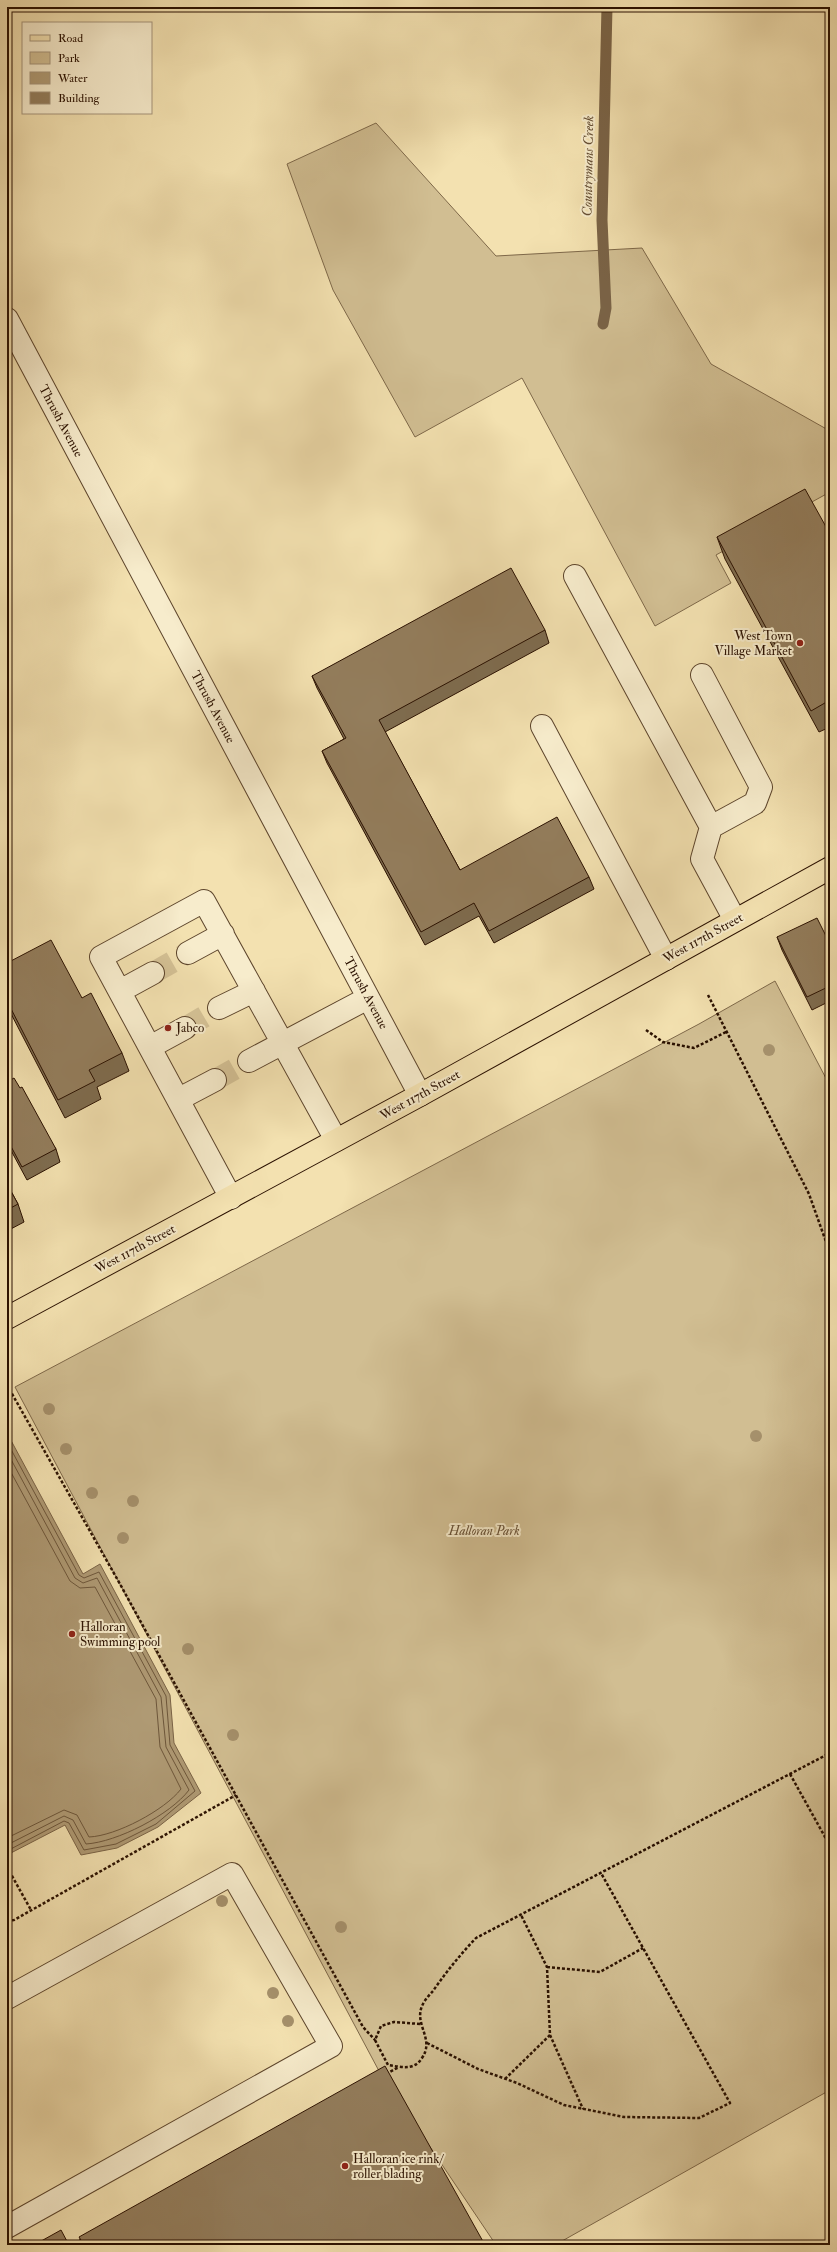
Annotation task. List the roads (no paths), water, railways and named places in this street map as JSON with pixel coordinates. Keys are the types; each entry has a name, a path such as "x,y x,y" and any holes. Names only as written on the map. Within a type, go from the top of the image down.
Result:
{"main road":[{"name":"West 117th Street","path":"7,1318 420,1095 830,868"}],"street":[{"name":"Thrush Avenue","path":"7,319 420,1095"},
{"path":"575,576 711,827 702,859 735,920"},
{"path":"702,675 761,787 755,803 711,827"},
{"path":"542,726 666,959"},
{"path":"231,1198 102,957 204,901 336,1140"},
{"path":"188,953 223,934"},
{"path":"120,991 153,973"},
{"path":"219,1008 254,991"},
{"path":"249,1061 368,998"},
{"path":"150,1046 184,1028"},
{"path":"179,1099 215,1080"},
{"path":"7,1998 232,1874 331,2046 7,2227"}],"water":[{"name":"Halloran Swimming pool","path":"7,1433 83,1574 100,1564 170,1695 174,1743 201,1793 158,1827 117,1848 81,1855 65,1825 7,1855"}],"waterway":[{"name":"Countrymans Creek","path":"603,324 606,308 602,220 607,7"}],"tunnel":[{"path":"153,973 188,953"},
{"path":"185,1028 219,1008"},
{"path":"215,1080 249,1061"}],"place":[{"name":"West Town Village Market","path":"800,643"},
{"name":"Jabco","path":"168,1028"},
{"name":"Halloran Swimming pool","path":"72,1634"},
{"name":"Halloran ice rink/ roller blading","path":"345,2166"}],"park label":[{"name":"Halloran Park","path":"484,1531"}]}
